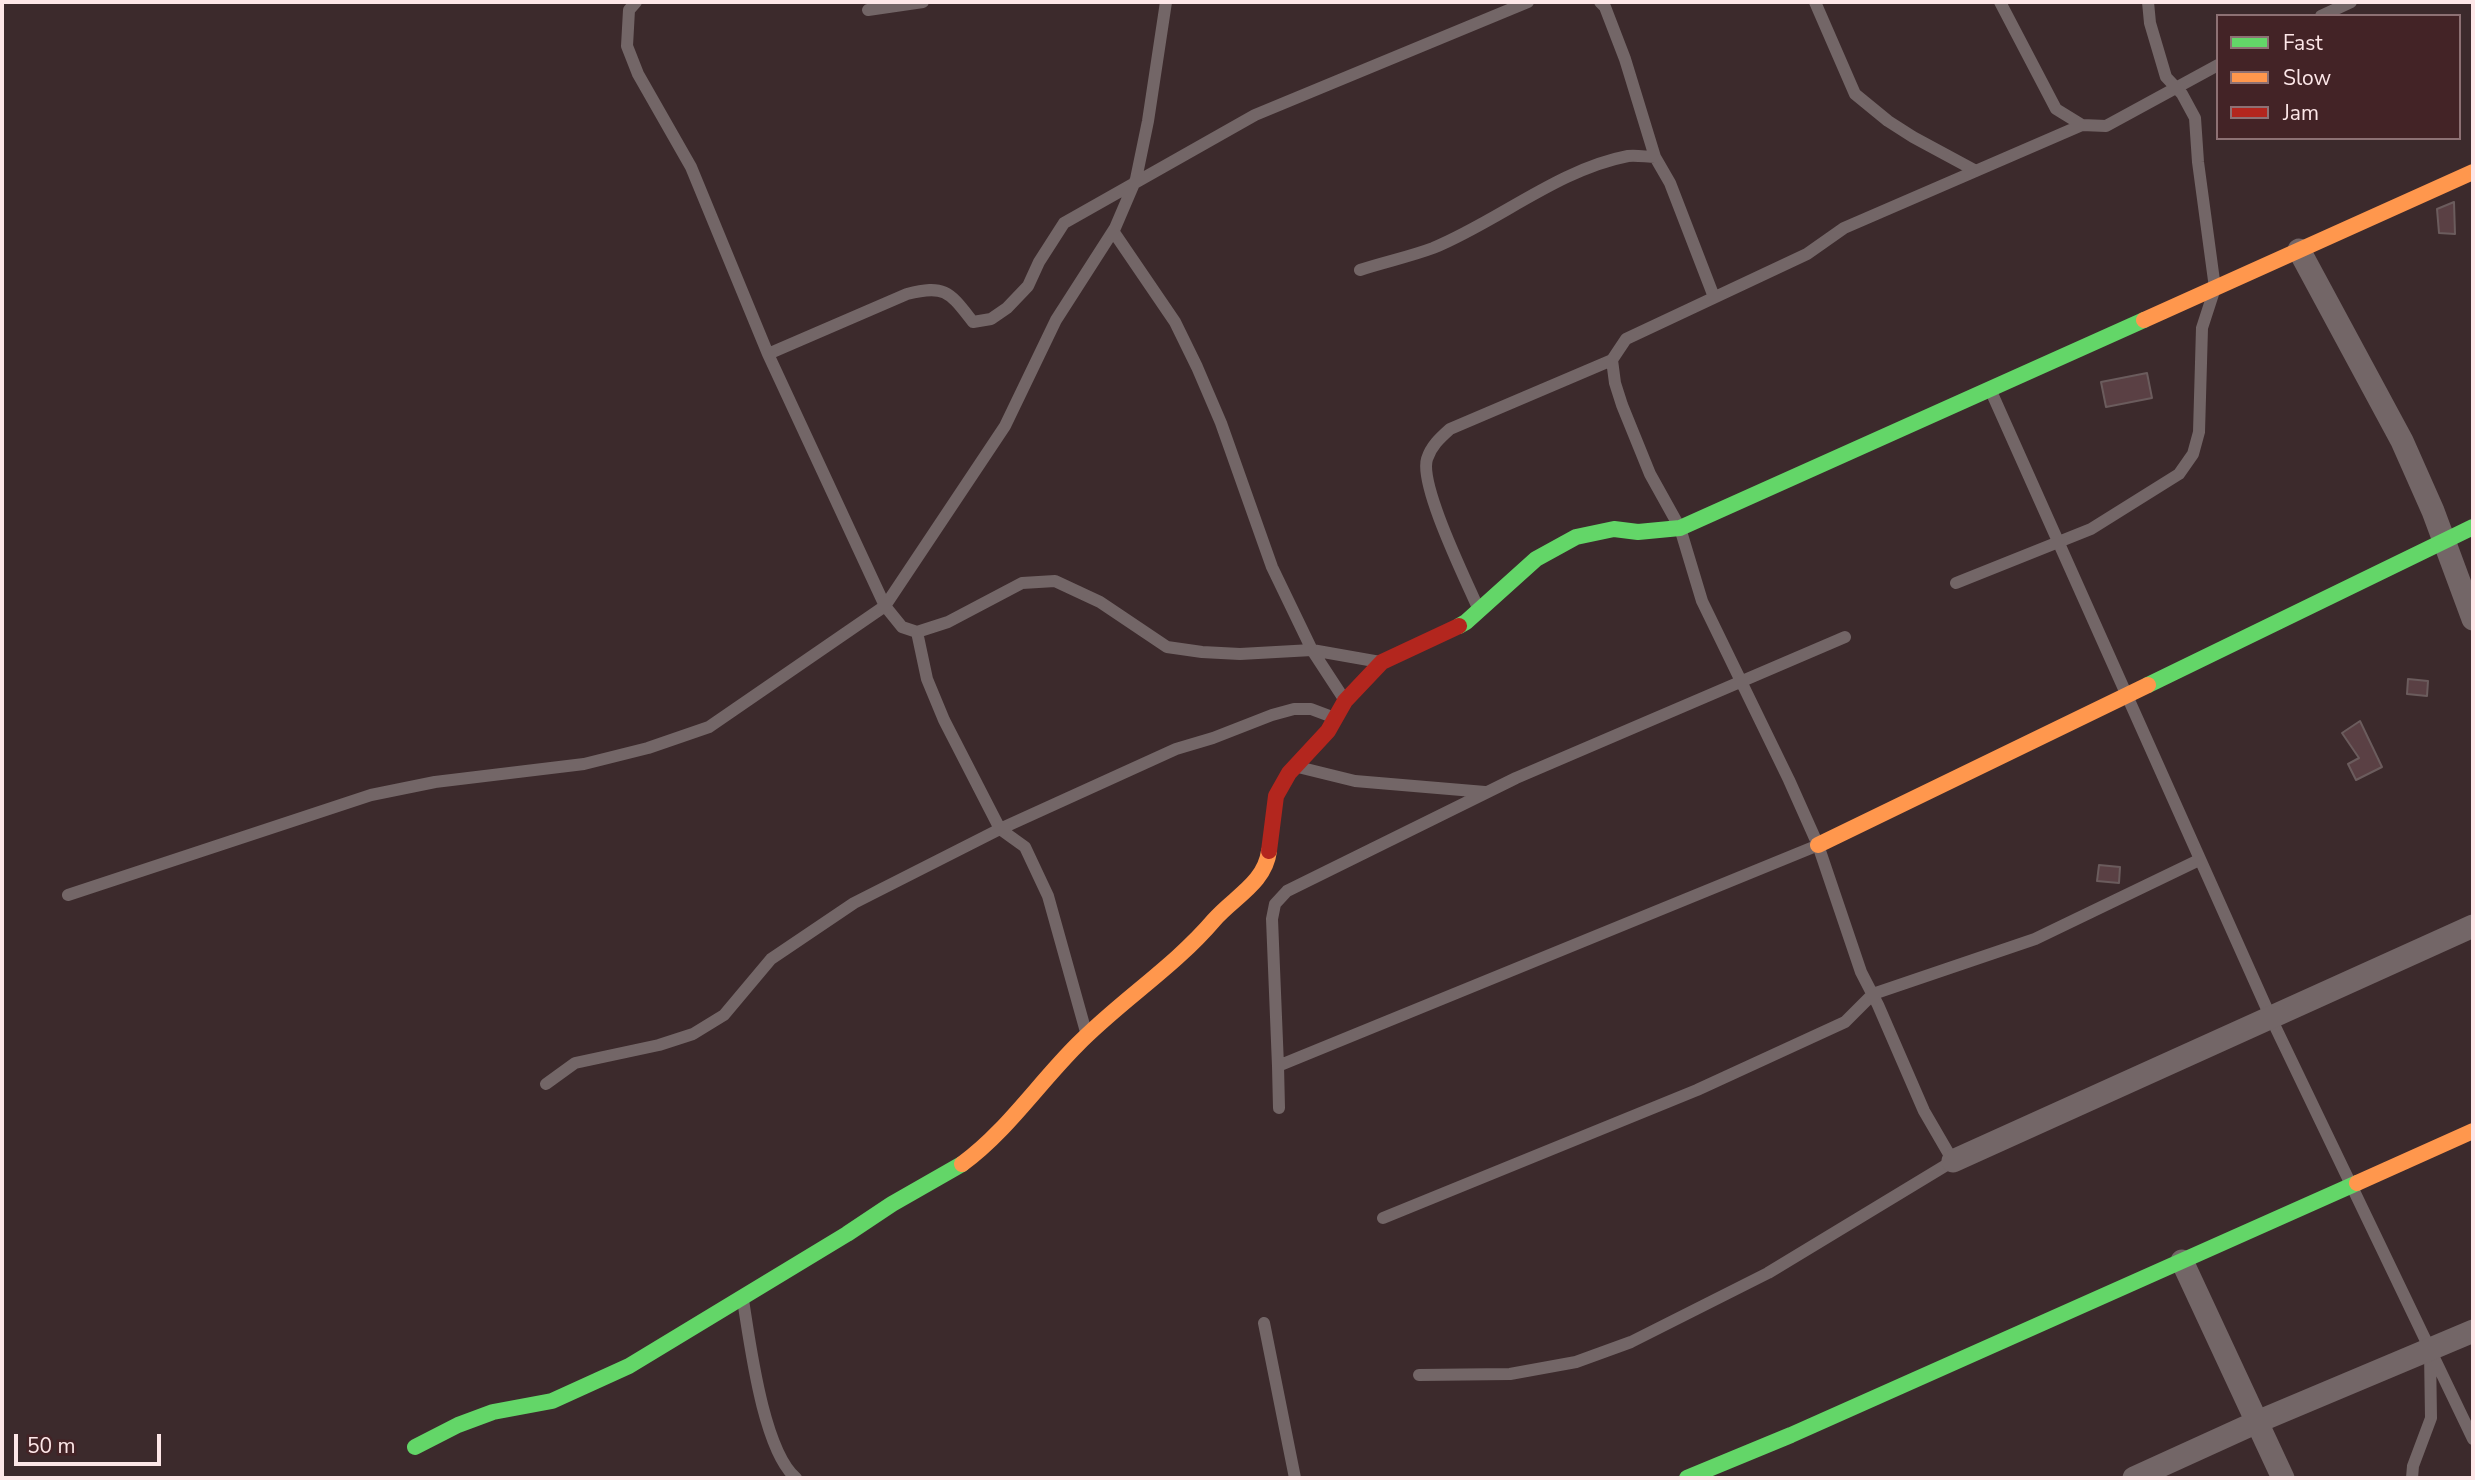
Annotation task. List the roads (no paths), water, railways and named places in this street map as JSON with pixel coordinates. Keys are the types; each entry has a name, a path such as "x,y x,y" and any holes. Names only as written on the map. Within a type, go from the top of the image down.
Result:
{"street":[{"path":"415,1447 458,1425 493,1412 552,1401 652,1353 892,1204 964,1163 997,1132 1087,1035 1197,940 1222,911 1264,895 1276,796 1295,766 1328,731 1345,701 1382,662 1466,622 1536,559 1576,537 1614,529 1638,532 1679,528 2473,172"},
{"path":"2299,250 2402,441 2473,619"},
{"path":"1818,845 2473,527"},
{"path":"1953,1161 2473,926"},
{"path":"1687,1478 1791,1435 2473,1131"},
{"path":"2182,1261 2283,1478"},
{"path":"2134,1478 2257,1422 2473,1331"}],"lane":[{"path":"636,2 629,10 626,46 638,74 691,167 768,354 885,606 902,627 917,632 948,622 1022,583 1055,581 1100,602 1167,647 1240,654 1312,650 1382,662"},
{"path":"868,10 923,2"},
{"path":"68,895 371,795 435,782 584,764 648,748 709,727 885,606 1005,426 1056,320 1113,231 1134,184 1148,121 1166,2"},
{"path":"768,354 907,294 928,289 945,292 958,302 974,321 991,318 1007,307 1028,286 1039,262 1064,223 1255,115 1528,2"},
{"path":"1600,2 1605,7 1625,59 1655,157 1670,183 1714,298"},
{"path":"1815,2 1855,94 1904,132 1976,171"},
{"path":"2000,2 2056,108 2082,125"},
{"path":"1956,583 2091,529 2179,474 2193,454 2199,432 2202,328 2215,288 2198,162 2195,117 2166,77 2150,23 2148,2"},
{"path":"2325,14 2351,2"},
{"path":"1479,610 1428,488 1426,461 1434,444 1450,429 1612,360 1626,339 1807,254 1844,228 2082,125 2106,126 2216,66"},
{"path":"1360,270 1433,247 1547,187 1596,166 1630,156 1655,157"},
{"path":"1113,231 1175,322 1192,356 1221,423 1272,567 1312,650 1345,701"},
{"path":"1419,1375 1510,1374 1576,1362 1631,1342 1768,1273 1953,1161 1924,1111 1861,972 1818,845 1702,601 1679,528 1650,474 1622,405 1612,360"},
{"path":"1990,389 2271,1018 2473,1439"},
{"path":"917,632 927,679 944,720 1000,829 1025,847 1048,896 1087,1035"},
{"path":"1279,1108 1272,919 1264,895 1287,891 1488,792 1845,637"},
{"path":"546,1084 575,1063 659,1045 693,1034 724,1016 771,960 854,903 1000,829 1176,749 1272,715 1294,709 1311,709 1335,718"},
{"path":"1295,766 1355,780 1488,792"},
{"path":"1278,1066 1818,845"},
{"path":"1383,1218 1722,1079 1845,1022 1872,994 2035,939 2199,860"},
{"path":"742,1298 760,1396 774,1442 791,1474 796,1478"},
{"path":"1264,1322 1296,1478"},
{"path":"2412,1478 2413,1466 2431,1418 2430,1349"}]}
